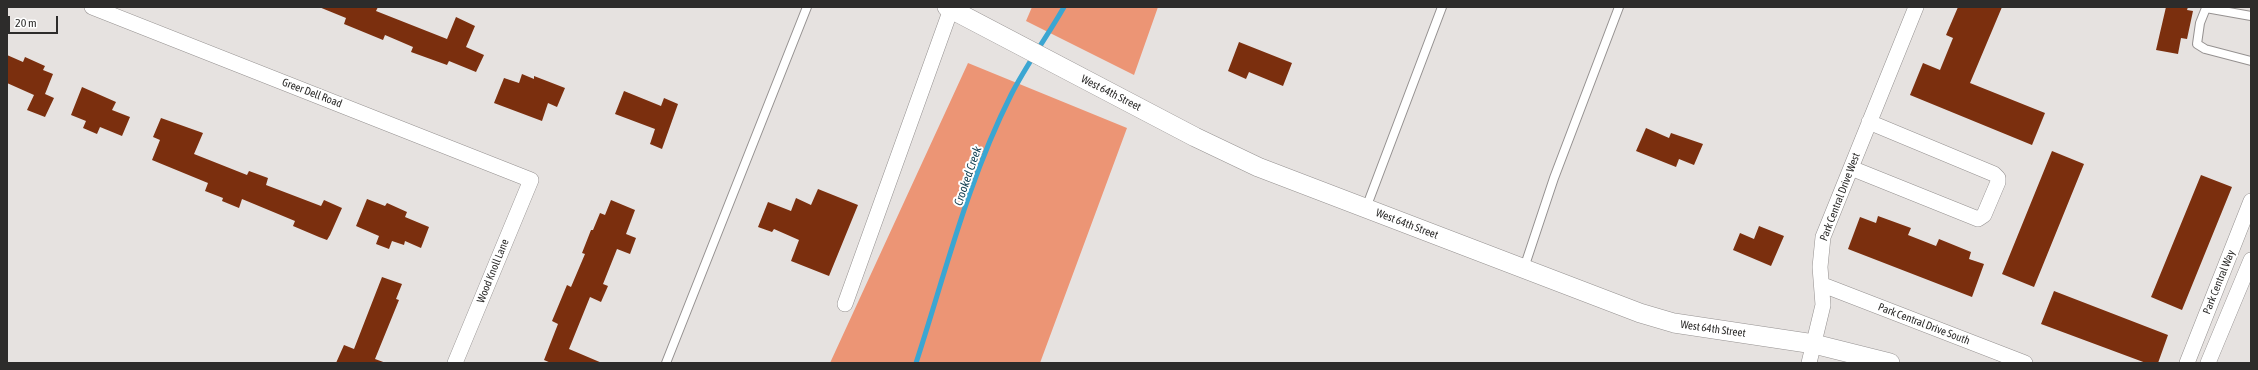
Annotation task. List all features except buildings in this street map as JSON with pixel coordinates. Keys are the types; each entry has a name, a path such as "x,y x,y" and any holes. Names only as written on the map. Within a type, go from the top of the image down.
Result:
{"street":[{"name":"Greer Dell Road","path":"92,7 531,180"},
{"name":"Park Central Drive West","path":"1809,363 1822,313 1823,285 1820,267 1824,237 1916,7"},
{"name":"West 64th Street","path":"844,304 949,8 1258,167 1659,320 1814,344 1890,363"},
{"path":"1851,168 1978,219 1983,217 1998,182 1998,178 1994,174 1869,122"},
{"name":"Wood Knoll Lane","path":"455,363 531,180"},
{"name":"Park Central Way","path":"2187,363 2251,201"},
{"path":"2208,363 2251,260"},
{"name":"Park Central Drive South","path":"1823,285 2025,363"}],"lane":[{"path":"666,363 807,7"},
{"path":"1366,208 1442,7"},
{"path":"1524,268 1554,178 1619,7"},
{"path":"2251,16 2206,8 2200,22 2197,44 2205,49 2251,61"}],"shaded area":[{"path":"1032,7 1158,7 1134,75 1026,21"},
{"path":"968,63 1127,128 1040,363 830,363"}],"waterway":[{"name":"Crooked Creek","path":"916,363 958,228 982,160 1011,95 1064,7"}]}
